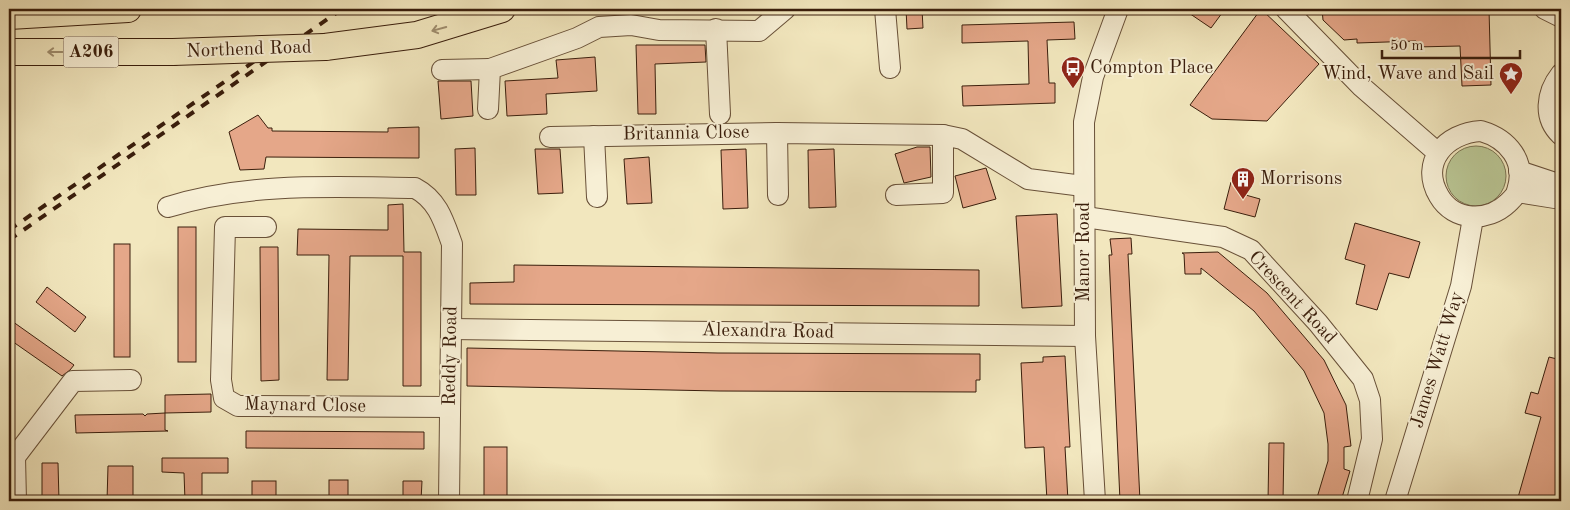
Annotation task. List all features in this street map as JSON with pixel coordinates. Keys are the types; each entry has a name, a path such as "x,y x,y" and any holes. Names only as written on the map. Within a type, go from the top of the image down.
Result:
{"main road":[{"name":"A206","path":"9,16 128,9"},
{"name":"Northend Road","path":"9,52 173,52 325,47 417,35 502,9"}],"street":[{"path":"442,70 490,69 577,38 599,27 631,25 659,30 716,29 759,31 785,9"},
{"path":"886,9 890,68"},
{"name":"Manor Road","path":"1095,501 1084,336 1084,122 1093,77 1118,9"},
{"path":"1286,9 1362,87 1438,153"},
{"path":"1545,9 1561,17"},
{"path":"716,29 720,114"},
{"path":"488,109 490,69"},
{"path":"1561,74 1550,95 1548,113 1556,130 1561,135"},
{"path":"1481,131 1502,139 1512,150 1519,170 1517,192 1500,210 1486,216 1473,218 1459,214 1443,203 1437,194 1433,178 1434,163 1438,153 1447,141 1465,132 1481,131"},
{"name":"Britannia Close","path":"550,137 777,133 943,135 962,139 1028,178 1083,186"},
{"name":"Britannia Close","path":"777,133 778,195"},
{"path":"896,195 943,194 943,135"},
{"name":"Britannia Close","path":"594,136 597,197"},
{"path":"1519,170 1561,185"},
{"name":"Reddy Road","path":"168,207 191,200 281,187 416,188 427,194 440,213 452,244 449,501"},
{"path":"1517,192 1561,199"},
{"name":"Crescent Road","path":"1085,217 1223,237 1251,250 1318,323 1363,379 1370,400 1372,439 1357,501"},
{"name":"James Watt Way","path":"1394,501 1461,286 1473,218"},
{"name":"Maynard Close","path":"266,227 224,226 221,380 224,398 238,406 450,407"},
{"name":"Alexandra Road","path":"451,328 1084,336"},
{"path":"16,501 15,457 73,382 130,380"}],"green space":[{"path":"1476,146 1493,151 1501,159 1506,176 1501,193 1493,201 1476,206 1459,201 1451,193 1446,176 1451,159 1459,151"}],"building":[{"path":"906,9 922,9 923,28 907,29"},
{"path":"1183,9 1225,9 1211,28"},
{"path":"1261,9 1319,64 1267,121 1212,119 1190,105"},
{"path":"1322,9 1489,9 1491,85 1462,86 1460,46 1416,47 1416,41 1357,43 1357,39 1344,40 1323,20"},
{"path":"1074,22 1075,39 1047,40 1049,83 1055,83 1055,103 963,106 962,86 1029,84 1028,41 962,43 962,25"},
{"path":"636,45 705,45 706,62 655,64 656,114 638,114"},
{"path":"595,57 597,91 546,94 547,114 507,116 505,81 558,78 556,60"},
{"path":"438,81 471,81 473,116 441,119"},
{"path":"258,115 268,128 272,128 272,131 388,132 388,128 419,127 419,158 266,157 264,169 240,170 229,132"},
{"path":"917,147 930,147 931,177 904,183 895,154"},
{"path":"475,148 476,195 456,195 455,149"},
{"path":"535,149 560,149 563,193 538,194"},
{"path":"746,149 748,208 723,209 721,150"},
{"path":"834,149 836,207 809,208 808,150"},
{"path":"649,157 652,203 627,204 624,159"},
{"path":"986,168 996,199 963,208 955,176"},
{"name":"Morrisons","path":"1231,182 1244,185 1242,194 1260,199 1255,217 1224,209"},
{"path":"403,204 404,252 421,252 421,386 403,386 403,256 350,256 348,380 327,380 329,255 297,255 298,229 388,230 388,205"},
{"path":"1057,214 1062,306 1022,308 1016,216"},
{"path":"1355,223 1420,242 1409,278 1389,273 1377,310 1356,304 1365,265 1345,259"},
{"path":"178,227 196,227 196,362 178,362"},
{"path":"1131,238 1132,254 1128,254 1140,501 1120,501 1109,255 1112,255 1110,239"},
{"path":"114,244 130,244 130,357 114,357"},
{"path":"260,247 278,247 279,380 261,381"},
{"path":"1218,252 1267,293 1324,360 1346,405 1351,446 1344,447 1344,469 1350,471 1341,501 1316,501 1328,461 1328,444 1324,413 1304,371 1254,311 1201,268 1201,274 1185,274 1184,254 1182,253"},
{"path":"514,265 979,270 979,306 470,304 470,283 514,282"},
{"path":"47,287 86,317 75,332 36,302"},
{"path":"9,319 74,365 62,376 9,339"},
{"path":"467,348 718,353 980,354 980,380 976,380 976,392 720,391 467,386"},
{"path":"1065,356 1070,447 1065,447 1068,501 1047,501 1044,447 1025,448 1021,363 1043,362 1043,357"},
{"path":"1549,357 1561,360 1561,501 1517,501 1541,417 1525,413 1531,392 1538,394"},
{"path":"211,394 211,412 165,413 165,395"},
{"path":"165,413 165,430 168,431 76,433 75,415 143,414 145,416 147,414"},
{"path":"246,431 424,432 424,449 246,448"},
{"path":"1269,443 1284,443 1283,501 1268,501"},
{"path":"484,447 507,447 507,501 484,501"},
{"path":"162,458 228,458 228,473 202,473 202,501 185,501 184,473 162,472"},
{"path":"42,463 58,463 59,501 42,501"},
{"path":"108,466 133,466 133,501 107,501"},
{"path":"329,480 348,480 348,501 329,501"},
{"path":"252,481 276,481 276,501 252,501"},
{"path":"403,481 422,481 421,501 403,501"}],"railway":[{"path":"9,240 342,9"},
{"path":"9,230 278,45"}],"place":[{"name":"Compton Place","path":"1073,89"},
{"name":"Wind, Wave and Sail","path":"1511,95"},
{"name":"Morrisons","path":"1243,200"}]}
